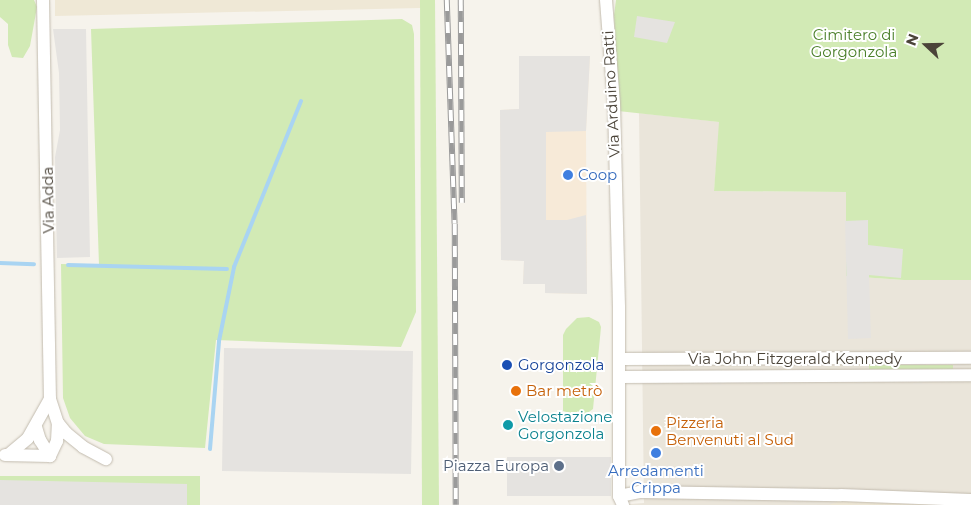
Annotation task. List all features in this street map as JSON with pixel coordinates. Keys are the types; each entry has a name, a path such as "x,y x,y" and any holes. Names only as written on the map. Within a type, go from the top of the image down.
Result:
{"street":[{"name":"Via Adda","path":"43,0 50,399 58,423 57,441 50,456"},
{"name":"Via Arduino Ratti","path":"606,0 614,103 619,359"},
{"name":"Via John Fitzgerald Kennedy","path":"619,359 971,358"},
{"path":"619,359 619,502 640,492 841,495 971,500"},
{"name":"Via John Fitzgerald Kennedy","path":"619,377 971,375"},
{"name":"Via Adda","path":"4,455 25,442 36,427 50,399"},
{"name":"Via Adda","path":"58,423 76,442 106,458"},
{"path":"36,427 40,440 50,456"},
{"path":"4,455 50,456"}],"shaded area":[{"path":"55,0 420,0 420,8 55,16"},
{"path":"637,16 675,22 667,43 634,37"},
{"path":"53,29 86,29 90,257 57,258 55,157 60,130 59,73"},
{"path":"519,56 590,56 586,131 587,294 545,293 545,284 523,284 524,261 501,260 500,110 519,109"},
{"path":"519,56 590,56 586,131 546,132 546,220 567,220 586,215 587,294 545,293 545,284 523,284 524,261 501,260 500,110 519,109"},
{"path":"639,113 720,122 714,191 846,192 846,276 904,280 971,280 971,505 617,505 644,503"},
{"path":"868,220 868,245 903,249 901,278 869,275 871,338 848,339 845,221"},
{"path":"224,348 413,351 411,474 222,471"},
{"name":"Piazza Europa","path":"507,457 611,457 611,496 507,496"},
{"path":"0,480 187,484 187,505 0,505"},
{"path":"841,500 966,505 829,505"}],"green space":[{"path":"0,0 34,0 37,7 30,46 23,58 12,57 8,45 8,24 0,17"},
{"path":"420,0 435,0 439,505 422,505"},
{"name":"Cimitero di Gorgonzola","path":"616,0 971,0 971,280 904,280 846,276 846,192 714,191 719,122 618,111 614,15"},
{"path":"402,19 412,25 414,34 416,312 401,347 216,340 205,448 104,444 85,436 70,418 63,398 61,264 99,265 91,29"},
{"path":"589,317 599,322 601,327 593,409 579,416 563,411 563,335 577,318"},
{"path":"869,365 953,365 953,369 869,369"},
{"path":"0,476 200,476 200,505 0,505"}],"waterway":[{"path":"210,449 219,341 234,267 301,101"},
{"path":"0,263 34,264"},
{"path":"68,265 227,269"}],"railway":[{"path":"447,0 455,224 456,505"},
{"path":"461,0 462,203"}],"place":[{"name":"Coop","path":"568,175"},
{"name":"Gorgonzola","path":"507,365"},
{"name":"Bar metrò","path":"516,391"},
{"name":"Velostazione Gorgonzola","path":"508,425"},
{"name":"Pizzeria Benvenuti al Sud","path":"656,431"},
{"name":"Arredamenti Crippa","path":"656,453"},
{"name":"Piazza Europa","path":"559,466"}]}
